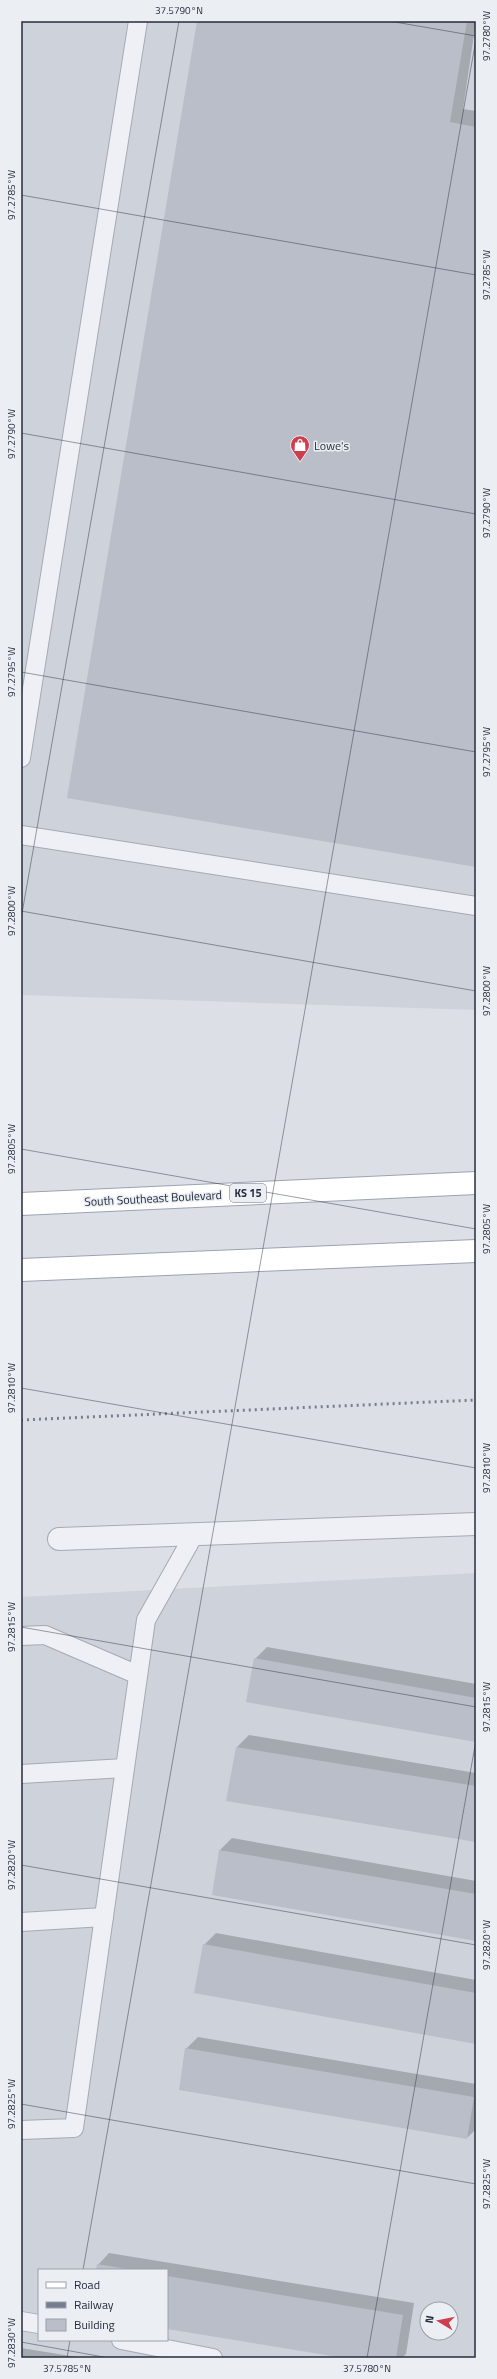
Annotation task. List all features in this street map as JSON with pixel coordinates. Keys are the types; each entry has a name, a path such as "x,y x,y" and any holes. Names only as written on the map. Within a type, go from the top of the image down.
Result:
{"main road":[{"name":"South Southeast Boulevard","path":"21,1204 476,1183"},
{"path":"21,1270 476,1251"}],"street":[{"path":"59,1539 476,1524"}],"lane":[{"path":"21,758 138,21"},
{"path":"21,835 476,906"},
{"path":"21,2130 74,2128 146,1620 195,1533"},
{"path":"21,1636 45,1636 138,1675"},
{"path":"21,1774 125,1768"},
{"path":"21,1922 104,1917"},
{"path":"21,2321 38,2324"},
{"path":"126,2341 213,2358"}],"shaded area":[{"name":"Lowe's","path":"21,21 476,21 476,1010 21,995"},
{"path":"476,1573 476,2358 21,2358 21,1597"}],"building":[{"name":"Lowe's","path":"197,21 467,21 450,122 476,127 476,867 67,798"},
{"path":"254,1658 476,1698 476,1742 246,1702"},
{"path":"236,1747 476,1786 476,1842 226,1801"},
{"path":"219,1850 476,1894 476,1941 212,1895"},
{"path":"203,1944 476,1993 476,2044 194,1993"},
{"path":"185,2048 474,2097 467,2139 179,2090"},
{"path":"97,2264 127,2269 96,2269"},
{"path":"168,2276 403,2315 396,2358 344,2358 168,2329"}],"railway":[{"path":"21,1420 476,1400"}],"place":[{"name":"Lowe's","path":"300,462"}]}
